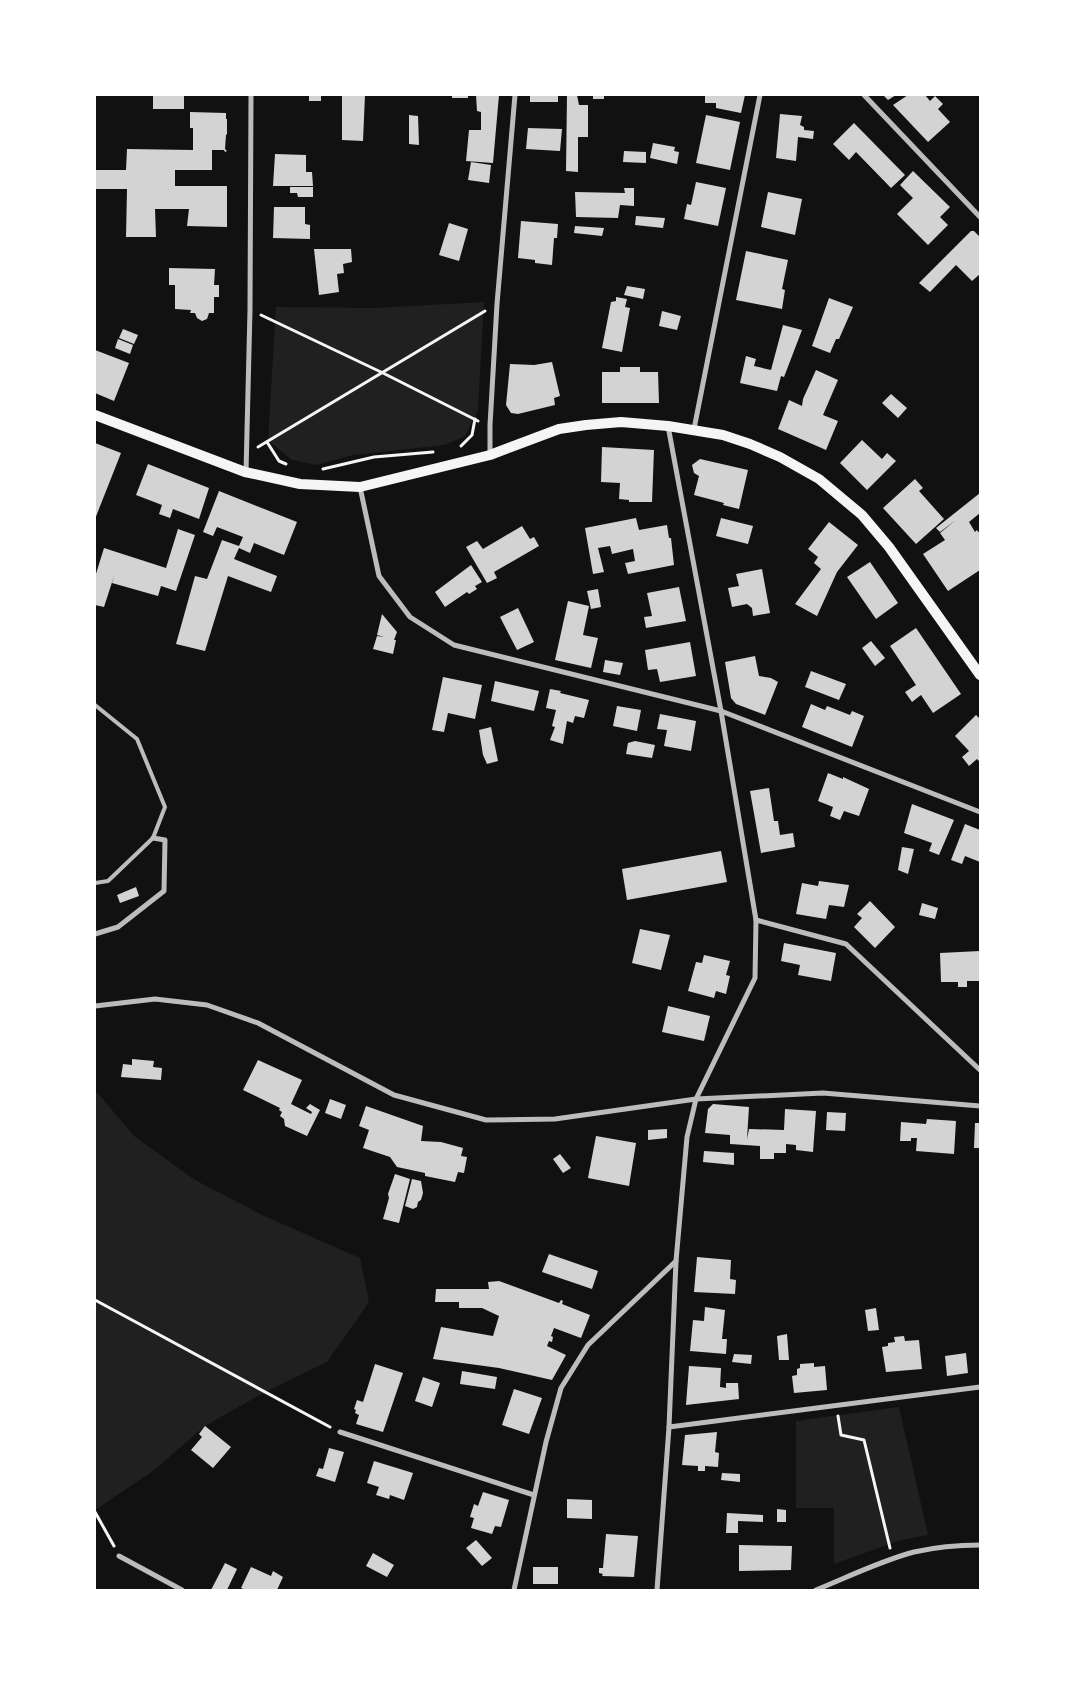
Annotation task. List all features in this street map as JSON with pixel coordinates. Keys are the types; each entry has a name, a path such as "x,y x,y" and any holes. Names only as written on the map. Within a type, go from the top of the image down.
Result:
{"main road":[{"path":"95,415 246,472 300,484 360,488 490,455 559,429 621,422 694,429 741,441 780,456 819,479 862,515 889,547 980,675"}],"street":[{"path":"246,472 250,310 251,95"},
{"path":"490,455 497,304 515,95"},
{"path":"694,429 760,95"},
{"path":"864,95 980,217"},
{"path":"658,1590 669,1427 676,1261 687,1137 696,1099 755,978 756,920 721,711 668,426"},
{"path":"360,488 379,576 410,617 454,645 721,711 980,812"},
{"path":"95,934 118,927 164,891 165,840 153,838"},
{"path":"756,920 846,944 980,1070"},
{"path":"95,1006 155,999 207,1005 258,1023 394,1095 486,1120 555,1119 696,1099 823,1093 980,1106"},
{"path":"514,1590 546,1442 561,1388 588,1345 676,1261"},
{"path":"669,1427 980,1387"},
{"path":"340,1432 534,1495"},
{"path":"816,1590 892,1559 939,1547 980,1544"},
{"path":"119,1556 182,1590"}],"lane":[{"path":"95,705 137,739 165,807 153,838 108,881 95,882"}],"path":[{"path":"247,454 497,304"},
{"path":"250,310 383,373 475,420 472,435 461,446 453,448"},
{"path":"267,442 278,461 287,464"},
{"path":"322,469 374,457 436,452"},
{"path":"95,1300 340,1432"},
{"path":"840,1428 841,1435 864,1440 892,1559"},
{"path":"95,1512 119,1556"}],"shaded area":[{"path":"484,302 478,410 465,436 445,445 353,455 317,465 292,460 268,440 276,307 375,308"},
{"path":"95,1090 134,1136 195,1180 262,1215 360,1258 369,1302 327,1362 265,1392 205,1426 153,1471 95,1510"},
{"path":"899,1407 928,1535 901,1540 834,1564 834,1508 796,1508 796,1421"}],"building":[{"path":"153,95 184,95 184,109 153,109"},
{"path":"309,95 321,95 321,101 309,101"},
{"path":"342,95 365,95 363,141 342,140"},
{"path":"452,95 468,95 468,98 452,98"},
{"path":"476,95 499,95 493,163 466,161 469,130 481,130 481,112 477,111"},
{"path":"530,95 558,95 558,102 530,102"},
{"path":"567,95 577,95 579,105 588,105 588,137 578,137 578,172 566,171"},
{"path":"593,95 604,95 604,99 593,99"},
{"path":"705,95 745,95 741,113 716,108 716,103 705,103"},
{"path":"883,95 896,95 888,100"},
{"path":"908,95 925,95 930,101 935,96 943,104 938,109 950,122 928,142 893,105"},
{"path":"190,112 226,113 227,134 225,149 227,151 212,150 212,170 175,170 175,186 227,186 227,227 187,226 189,209 155,209 156,237 126,237 127,189 95,189 95,170 126,170 127,149 193,150 193,128 190,128"},
{"path":"780,114 802,116 800,125 804,127 804,130 814,131 813,139 798,137 796,161 776,158"},
{"path":"409,115 418,116 419,145 409,144"},
{"path":"706,115 740,122 730,170 696,163"},
{"path":"854,123 905,175 891,188 856,152 849,160 833,144"},
{"path":"528,128 562,129 560,151 526,149"},
{"path":"653,143 675,147 674,151 679,152 677,164 650,158"},
{"path":"624,151 646,152 646,163 623,162"},
{"path":"275,154 306,155 306,172 312,172 313,186 273,186"},
{"path":"471,162 491,165 489,183 468,180"},
{"path":"913,171 950,207 940,217 948,225 928,245 897,214 913,198 900,185"},
{"path":"696,182 726,188 718,226 684,219 687,204 691,205"},
{"path":"290,187 313,187 313,197 298,197 297,193 290,193"},
{"path":"624,188 634,188 634,206 620,205 618,218 576,217 575,192 625,193"},
{"path":"768,192 802,199 795,235 761,227"},
{"path":"274,207 305,207 305,224 310,225 310,239 273,238"},
{"path":"636,216 665,218 663,228 635,225"},
{"path":"521,221 558,224 557,238 554,238 552,265 518,258"},
{"path":"449,223 468,229 459,261 439,255"},
{"path":"575,226 604,228 602,236 574,233"},
{"path":"971,231 974,231 980,237 980,274 972,281 956,265 930,292 919,283"},
{"path":"314,249 351,249 352,262 343,264 344,273 337,274 339,292 319,295"},
{"path":"746,251 788,260 782,289 785,290 782,309 736,300"},
{"path":"169,268 215,269 214,285 219,285 219,297 214,297 214,313 209,313 207,319 202,321 197,318 195,313 190,313 191,310 175,309 175,285 169,285"},
{"path":"627,286 645,289 643,299 624,295"},
{"path":"616,297 627,299 625,307 630,308 622,352 602,348 611,302 616,301"},
{"path":"829,298 853,307 839,339 836,339 830,353 812,346"},
{"path":"662,311 681,316 677,330 659,326"},
{"path":"783,325 802,330 784,377 781,376 777,391 740,383 746,356 756,359 754,366 771,370"},
{"path":"123,329 138,335 134,344 119,338"},
{"path":"118,339 133,345 130,354 115,348"},
{"path":"95,350 129,363 114,401 95,393"},
{"path":"552,362 560,396 554,398 555,405 518,414 511,413 506,405 510,364 534,365"},
{"path":"620,367 640,367 640,372 658,372 659,403 602,403 602,372 620,372"},
{"path":"816,370 838,380 823,415 838,421 826,450 778,429 789,400 802,406 803,399"},
{"path":"891,394 907,408 898,418 882,403"},
{"path":"862,440 882,459 887,453 896,461 867,490 840,463"},
{"path":"95,443 121,453 95,519"},
{"path":"602,447 654,450 652,502 629,502 629,500 619,499 620,483 601,482"},
{"path":"700,459 748,470 739,509 694,495 699,476 694,473 692,465"},
{"path":"148,464 209,488 199,519 173,509 170,518 159,514 162,505 136,495"},
{"path":"915,479 923,488 919,491 944,519 916,544 883,508"},
{"path":"219,491 297,522 284,555 254,543 250,553 239,548 234,559 277,576 271,592 228,576 205,651 176,644 195,576 207,579 222,540 239,546 243,537 217,527 213,536 203,532"},
{"path":"980,493 980,513 969,522 975,532 977,530 980,534 980,570 948,591 923,554 945,540 940,533 956,520 940,532 936,528"},
{"path":"636,518 639,530 667,525 669,538 671,538 674,565 628,574 625,563 635,561 633,549 612,554 610,546 598,548 604,572 593,574 585,528"},
{"path":"721,518 753,526 748,544 716,536"},
{"path":"829,522 858,545 837,572 817,616 795,604 821,569 814,563 818,557 808,549"},
{"path":"522,526 530,539 534,537 539,546 494,572 497,578 487,583 466,547 477,541 483,549"},
{"path":"178,529 195,535 176,591 161,586 158,596 112,583 115,573 104,607 95,605 95,577 104,548 166,568"},
{"path":"870,562 898,603 876,619 847,577"},
{"path":"471,565 482,582 475,586 477,589 469,594 467,592 445,607 435,592"},
{"path":"762,569 770,613 753,616 752,608 747,604 732,607 728,588 739,586 736,574"},
{"path":"679,587 686,621 646,628 644,617 652,616 647,593"},
{"path":"598,589 601,607 591,609 587,591"},
{"path":"568,601 589,606 583,635 598,638 591,668 555,660"},
{"path":"518,608 534,642 517,650 500,617"},
{"path":"382,614 397,632 394,640 396,640 393,654 373,649 377,636 384,637 377,635"},
{"path":"916,628 961,694 933,713 921,695 912,702 905,692 916,685 890,646"},
{"path":"871,641 885,658 875,666 862,648"},
{"path":"690,642 696,676 660,682 657,669 648,670 645,650"},
{"path":"755,656 759,676 771,678 778,682 765,715 736,704 731,698 725,662"},
{"path":"605,660 623,663 620,675 603,672"},
{"path":"811,671 846,684 839,700 805,687"},
{"path":"443,677 482,685 475,719 448,713 444,732 432,730"},
{"path":"495,681 539,691 534,711 491,701"},
{"path":"550,689 589,700 584,718 575,716 573,723 567,721 563,744 550,740 555,727 552,726 556,710 546,708"},
{"path":"811,704 825,710 827,706 850,715 852,711 864,716 852,747 802,727"},
{"path":"617,706 641,710 637,731 613,726"},
{"path":"660,714 696,721 691,751 664,746 667,730 657,729"},
{"path":"976,715 980,719 980,762 977,759 969,766 962,757 969,751 955,736"},
{"path":"491,727 498,761 487,764 483,755 479,730"},
{"path":"635,741 655,745 652,758 626,754 628,743"},
{"path":"828,773 843,779 843,777 869,789 859,816 844,811 840,820 830,816 833,807 818,801"},
{"path":"769,788 774,821 778,821 780,835 793,833 795,847 761,853 750,791"},
{"path":"912,804 954,820 939,855 929,851 932,843 904,833"},
{"path":"965,824 980,830 980,862 965,856 962,864 951,860"},
{"path":"902,847 914,849 908,874 898,870"},
{"path":"721,851 727,882 627,900 622,869"},
{"path":"819,881 849,885 844,907 829,905 826,919 796,914 802,883 818,886"},
{"path":"136,887 139,896 120,903 117,895"},
{"path":"870,901 895,927 875,948 854,927 862,918 857,914"},
{"path":"922,903 938,908 935,919 919,915"},
{"path":"640,929 670,935 661,970 632,963"},
{"path":"784,943 836,953 831,981 798,975 800,965 781,961"},
{"path":"980,951 980,981 967,981 967,987 958,987 958,982 941,982 940,953"},
{"path":"704,955 730,961 726,975 730,976 726,994 716,991 714,998 688,991 696,962 702,963"},
{"path":"668,1006 710,1016 704,1041 662,1032"},
{"path":"132,1059 154,1061 153,1067 162,1068 161,1080 121,1077 123,1064 132,1065"},
{"path":"258,1060 302,1080 291,1104 311,1114 312,1112 306,1108 310,1104 320,1110 307,1136 285,1126 284,1119 280,1116 282,1112 279,1110 280,1108 243,1090"},
{"path":"330,1099 346,1105 341,1119 325,1113"},
{"path":"713,1104 749,1107 747,1139 749,1129 784,1130 785,1109 816,1111 813,1152 796,1150 796,1145 786,1144 786,1153 774,1153 774,1159 760,1159 760,1146 730,1144 730,1135 705,1133 708,1109"},
{"path":"366,1106 423,1126 421,1141 441,1142 463,1148 461,1156 467,1157 464,1173 458,1172 455,1182 425,1176 425,1173 397,1167 390,1157 363,1148 369,1130 359,1126"},
{"path":"827,1112 846,1113 845,1131 826,1130"},
{"path":"927,1119 956,1121 954,1154 916,1151 917,1138 911,1138 911,1141 900,1141 901,1122 926,1124"},
{"path":"975,1123 980,1123 980,1148 974,1148"},
{"path":"667,1129 667,1138 648,1140 648,1130"},
{"path":"596,1136 636,1143 629,1186 588,1178"},
{"path":"704,1151 734,1153 734,1165 703,1162"},
{"path":"560,1154 571,1168 563,1173 553,1159"},
{"path":"395,1174 410,1179 399,1223 383,1219 389,1198 388,1194"},
{"path":"412,1179 421,1181 423,1193 417,1207 413,1209 405,1206"},
{"path":"549,1254 598,1271 592,1289 542,1272"},
{"path":"697,1257 731,1260 730,1279 736,1280 735,1294 694,1292"},
{"path":"499,1281 559,1303 561,1300 563,1301 562,1304 590,1315 581,1338 554,1328 551,1336 553,1337 552,1342 549,1341 547,1346 566,1355 552,1380 499,1368 433,1359 441,1327 493,1336 499,1316 482,1308 459,1308 459,1302 435,1302 436,1289 489,1289 488,1282"},
{"path":"705,1307 725,1310 722,1339 727,1339 726,1354 690,1351 693,1320 704,1321"},
{"path":"876,1308 879,1330 868,1331 865,1310"},
{"path":"787,1334 789,1360 779,1360 777,1336"},
{"path":"904,1336 905,1341 919,1340 922,1369 886,1372 882,1347 888,1346 888,1343 895,1342 894,1337"},
{"path":"966,1353 968,1373 947,1376 945,1356"},
{"path":"734,1354 752,1355 751,1364 732,1362"},
{"path":"814,1363 814,1367 825,1366 827,1390 794,1393 792,1376 797,1375 797,1369 800,1368 800,1364"},
{"path":"375,1364 403,1373 383,1432 356,1424 359,1415 355,1413 356,1410 354,1409 357,1400 363,1402"},
{"path":"689,1366 721,1368 720,1387 726,1388 726,1383 738,1383 739,1399 686,1405"},
{"path":"462,1371 497,1377 495,1389 460,1384"},
{"path":"423,1377 440,1383 432,1407 415,1401"},
{"path":"514,1389 542,1398 529,1434 502,1425"},
{"path":"205,1426 231,1447 213,1468 191,1450 202,1437 199,1434"},
{"path":"717,1432 715,1452 719,1453 718,1467 705,1466 705,1471 698,1471 698,1466 682,1465 685,1435"},
{"path":"329,1448 344,1452 335,1482 316,1476 319,1468 323,1469"},
{"path":"374,1461 413,1473 404,1500 390,1495 389,1499 376,1495 379,1487 367,1483"},
{"path":"722,1473 740,1474 740,1482 721,1480"},
{"path":"483,1492 509,1500 501,1527 495,1526 492,1534 471,1528 474,1518 470,1517 474,1504 478,1506"},
{"path":"567,1499 592,1500 592,1519 567,1518"},
{"path":"777,1509 786,1510 786,1522 777,1522"},
{"path":"727,1513 763,1515 763,1522 738,1521 738,1533 726,1533"},
{"path":"606,1534 638,1536 634,1577 602,1576 603,1574 599,1573 599,1568 603,1568"},
{"path":"476,1540 492,1558 482,1566 466,1548"},
{"path":"739,1545 792,1546 791,1570 739,1571"},
{"path":"373,1553 394,1565 387,1577 366,1566"},
{"path":"225,1563 237,1569 227,1590 211,1590"},
{"path":"251,1567 271,1576 273,1571 283,1577 277,1590 246,1590 241,1588"},
{"path":"533,1567 558,1567 558,1584 533,1584"}]}
